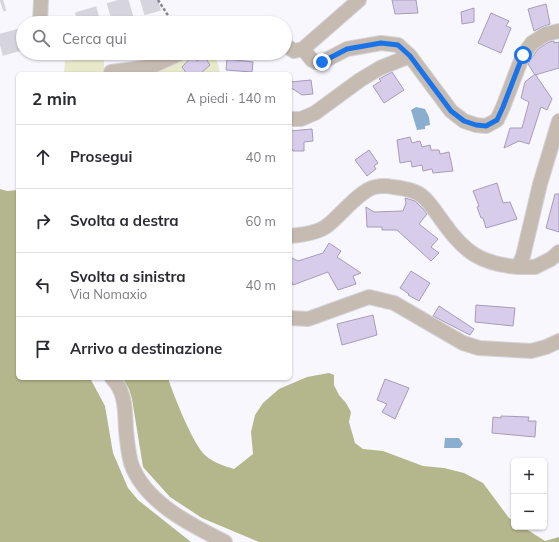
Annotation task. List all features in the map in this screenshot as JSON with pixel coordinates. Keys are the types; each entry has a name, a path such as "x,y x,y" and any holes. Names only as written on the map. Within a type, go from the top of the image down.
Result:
{"street":[{"path":"40,16 41,0"},
{"path":"292,50 294,51 303,49 359,0"},
{"path":"303,49 312,60 322,62 347,49 381,43 398,45 410,56 451,111 464,121 476,125 486,126 497,120 523,55 532,43 546,34 559,31"},
{"path":"292,119 301,119 315,113 360,80 380,68 410,56"},
{"path":"111,72 150,67 166,60"},
{"path":"518,267 523,256 540,184 559,120"},
{"path":"292,236 314,231 327,226 365,192 374,187 392,187 408,190 422,196 445,225 470,252 485,261 502,266 535,267 551,259 559,252"},
{"path":"292,318 308,319 369,297 394,303 463,343 479,348 531,351 546,347 559,341"},
{"path":"114,380 124,398 128,451 132,465 140,482 153,496 174,513 190,524 225,542"}],"path":[{"path":"158,0 168,16"}],"green space":[{"path":"104,60 104,72 64,72 65,61"},
{"path":"172,60 216,60 220,72 144,72"},
{"path":"0,189 7,191 16,190 16,380 91,380 105,406 113,453 128,488 138,500 191,542 0,542"},
{"path":"329,373 334,375 334,385 351,412 349,422 355,443 363,449 383,451 423,466 444,468 464,473 483,483 511,519 511,530 528,530 545,541 559,537 559,542 259,542 202,518 170,497 143,467 132,399 129,389 123,380 169,380 184,420 201,451 212,461 234,469 253,454 251,432 255,415 263,403 279,389 307,377"}],"water":[{"path":"416,107 425,109 429,117 430,125 425,126 425,129 417,130 411,110"},
{"path":"445,438 459,438 463,444 460,448 444,448"}],"building":[{"path":"392,0 416,0 418,13 395,14"},
{"path":"546,4 550,24 534,31 528,9"},
{"path":"474,8 474,22 462,24 461,12"},
{"path":"491,13 509,21 506,26 511,28 501,53 478,43"},
{"path":"554,41 554,43 559,42 559,68 535,75 528,64 538,49 549,42"},
{"path":"188,60 207,60 210,65 202,72 186,72 182,67"},
{"path":"227,60 253,62 252,72 226,70"},
{"path":"392,72 404,90 384,103 373,86 381,81 379,79"},
{"path":"535,74 552,99 547,110 541,107 529,144 519,141 504,148 510,128 522,128 529,102 521,98 525,82"},
{"path":"311,80 313,94 302,95 292,88 292,82"},
{"path":"312,129 313,141 304,142 304,151 293,151 292,131"},
{"path":"410,137 412,143 420,141 422,147 430,145 431,150 439,150 440,154 449,152 453,171 433,173 432,169 423,171 422,165 412,167 411,161 400,163 397,140"},
{"path":"369,150 378,163 374,166 376,169 367,176 355,160"},
{"path":"497,183 503,203 510,202 517,219 486,228 477,207 479,206 473,191"},
{"path":"555,194 559,194 559,232 546,228"},
{"path":"405,198 415,201 424,210 427,214 419,224 438,239 431,247 439,253 431,261 397,230 382,230 382,227 367,227 366,207 374,212 403,211 406,203"},
{"path":"329,243 341,251 337,257 361,273 353,276 356,284 338,290 328,272 293,285 292,258 298,261 323,253"},
{"path":"411,271 430,283 419,301 408,295 409,294 400,288"},
{"path":"476,305 515,308 513,326 475,322"},
{"path":"439,306 474,329 470,335 433,316"},
{"path":"373,315 377,335 342,345 337,324"},
{"path":"385,379 409,388 395,419 382,412 387,404 377,400"},
{"path":"501,416 529,417 528,421 536,421 535,437 492,433 493,417 501,418"}],"tunnel":[{"path":"102,16 158,0"},
{"path":"0,45 16,41"}],"route":[{"path":"322,62 347,49 381,43 398,45 410,56 451,111 464,121 476,125 486,126 497,120 523,55"}]}
